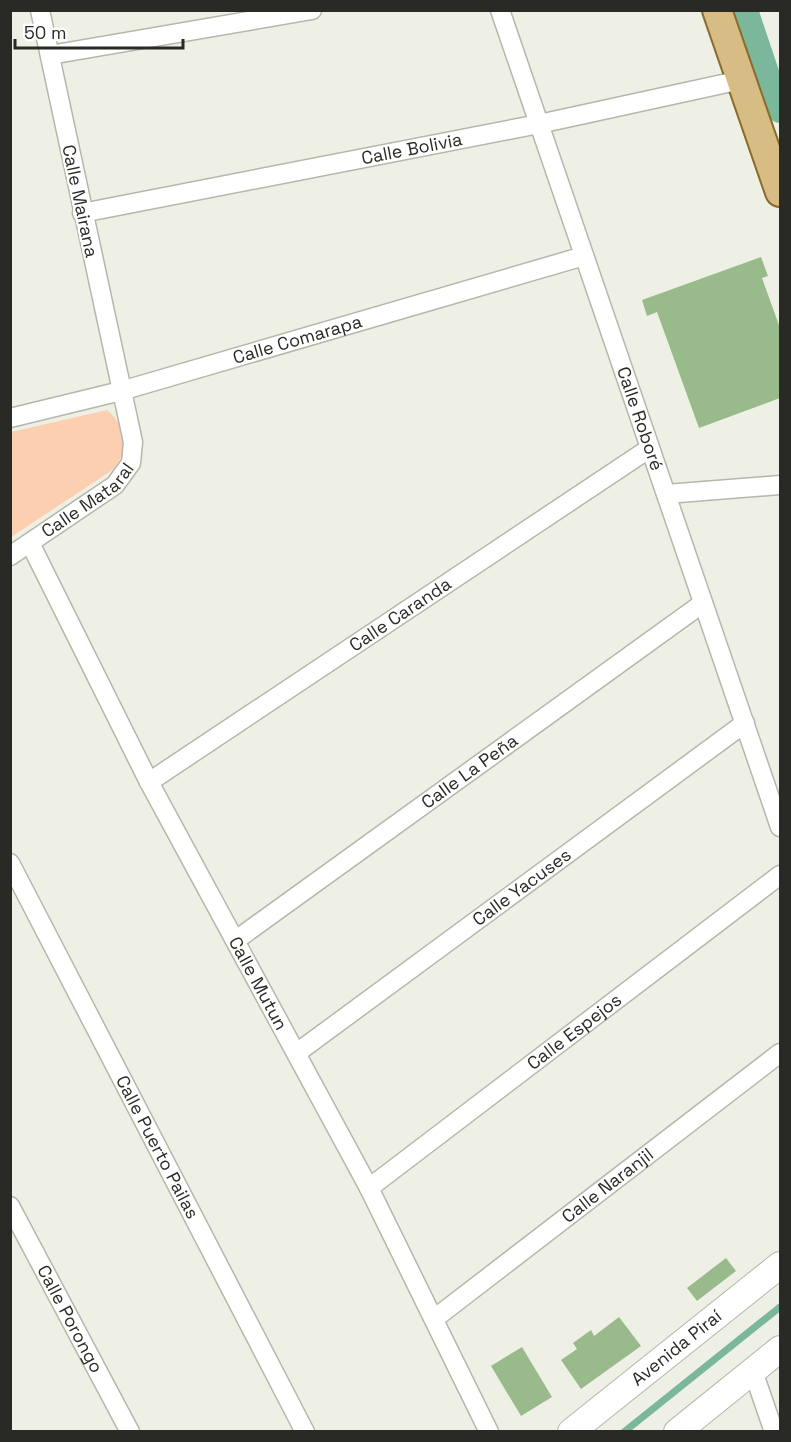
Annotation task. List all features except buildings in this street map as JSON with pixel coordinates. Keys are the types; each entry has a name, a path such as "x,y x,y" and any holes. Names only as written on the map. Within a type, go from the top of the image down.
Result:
{"main road":[{"path":"717,10 780,192"},
{"name":"Avenida Piraí","path":"571,1431 780,1265"},
{"path":"677,1431 780,1349"}],"street":[{"name":"Calle Mairana","path":"40,10 121,391"},
{"path":"50,55 312,10"},
{"name":"Calle Roboré","path":"500,10 780,827"},
{"name":"Calle Bolivia","path":"82,213 539,124 741,80"},
{"name":"Calle Comarapa","path":"10,418 121,391 584,256"},
{"name":"Calle Mataral","path":"10,556 115,485 131,463 133,442 121,391"},
{"name":"Calle Caranda","path":"149,782 650,448"},
{"path":"666,494 780,485"},
{"name":"Calle Mutun","path":"30,543 149,782 298,1052 369,1188 488,1427 505,1431"},
{"name":"Calle La Peña","path":"236,940 703,603"},
{"name":"Calle Yacuses","path":"298,1052 745,723"},
{"name":"Calle Puerto Pailas","path":"10,863 305,1431"},
{"name":"Calle Espejos","path":"369,1188 780,875"},
{"name":"Calle Naranjil","path":"434,1319 780,1053"},
{"name":"Calle Porongo","path":"10,1206 130,1431"},
{"path":"753,1371 774,1431"}],"shaded area":[{"path":"107,410 119,424 124,440 117,464 111,471 11,537 11,432"}],"waterway":[{"path":"746,10 780,111"},
{"path":"624,1432 780,1307"}]}
